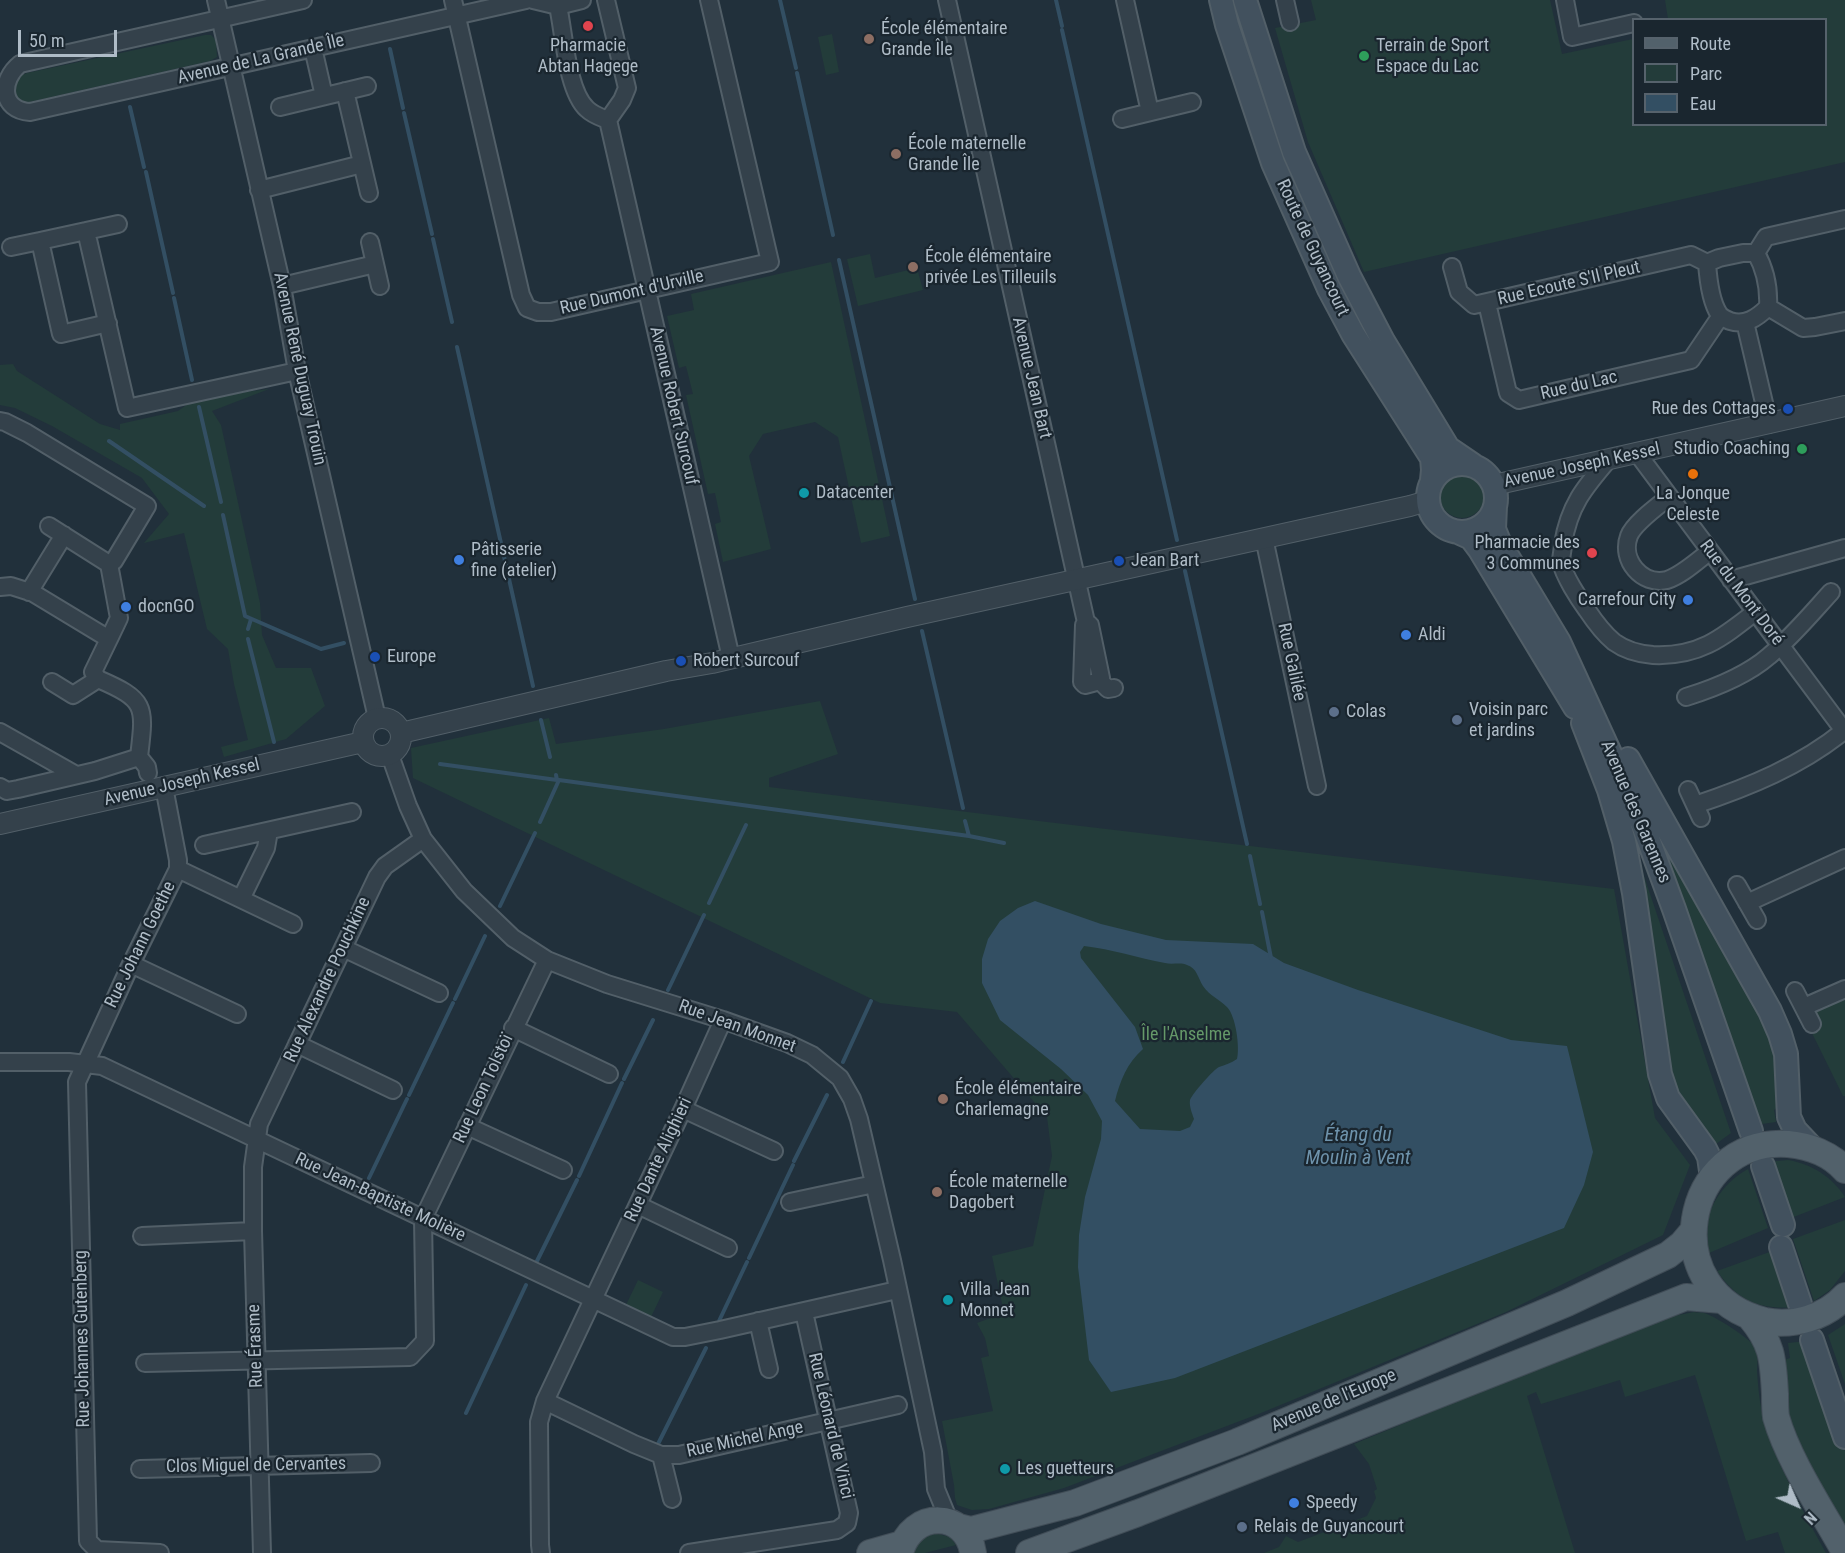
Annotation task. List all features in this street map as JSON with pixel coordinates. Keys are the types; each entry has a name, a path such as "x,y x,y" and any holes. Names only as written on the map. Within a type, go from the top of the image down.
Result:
{"main road":[{"name":"Route de Guyancourt","path":"1221,0 1227,25 1273,163 1329,289 1353,334 1432,458 1433,470 1429,491"},
{"name":"Route de Guyancourt","path":"1245,0 1294,152 1349,276 1383,341 1448,448 1473,465"},
{"path":"1461,463 1473,465 1489,477 1495,496 1490,517 1482,526 1472,531 1460,533 1450,531 1434,519 1429,510 1429,491 1439,472 1449,466 1461,463"},
{"name":"Avenue des Garennes","path":"1460,533 1471,538 1480,550 1600,746 1637,828 1747,1132 1674,909 1643,825 1559,642 1500,544 1494,529 1495,496"},
{"path":"1559,642 1584,681 1770,1011 1786,1054 1789,1117 1795,1130 1813,1149"},
{"path":"1581,716 1609,790 1624,841 1634,893 1660,1074 1672,1104 1705,1149 1709,1157 1712,1178"},
{"path":"1844,1168 1828,1156 1797,1145 1766,1146 1750,1150 1723,1166 1712,1178 1702,1194 1693,1231 1694,1250 1699,1267 1709,1285 1735,1310 1750,1317 1769,1322 1808,1319 1826,1312 1845,1296"},
{"path":"1759,1167 1804,1302"},
{"name":"Avenue de l'Europe","path":"921,1524 941,1520 971,1530 1075,1503 1237,1442 1567,1303 1668,1255 1693,1231"},
{"name":"Avenue de l'Europe","path":"1029,1553 1138,1513 1686,1297 1722,1299"},
{"path":"1750,1317 1766,1336 1773,1366 1776,1415 1793,1458 1845,1552"},
{"path":"1845,1408 1817,1338 1845,1437"},
{"path":"870,1553 901,1548 907,1535 921,1524"},
{"path":"954,1525 967,1536 973,1553"}],"street":[{"name":"Avenue René Duguay Trouin","path":"216,0 282,286 297,370 377,718"},
{"name":"Avenue de La Grande Île","path":"303,0 20,64 4,81 2,94 18,110 30,112 389,32 455,7 526,0"},
{"path":"533,0 558,6 582,0"},
{"path":"558,6 573,88 586,108 596,116 608,120 622,100 627,88 606,0"},
{"name":"Rue Dumont d'Urville","path":"455,7 521,295 527,308 538,312 551,312 770,262 709,0"},
{"name":"Avenue Jean Bart","path":"947,0 1086,622"},
{"path":"1125,0 1150,112"},
{"path":"1285,0 1290,22"},
{"path":"1564,0 1572,37 1632,23"},
{"path":"313,48 324,96"},
{"path":"279,107 367,86"},
{"path":"345,91 369,193"},
{"path":"1122,119 1192,102"},
{"name":"Avenue Robert Surcouf","path":"608,120 731,658"},
{"path":"259,190 362,164"},
{"path":"1756,253 1766,237 1845,219"},
{"path":"11,247 118,224"},
{"path":"86,231 127,408 297,370"},
{"path":"40,241 61,334 108,323"},
{"path":"370,243 380,286"},
{"path":"1756,253 1762,264 1768,307 1746,322 1735,322 1720,317 1708,276 1707,263 1731,255 1756,253"},
{"name":"Rue Ecoute S'Il Pleut","path":"1452,267 1459,292 1474,306 1691,255 1707,263"},
{"path":"282,286 375,264"},
{"name":"Rue du Lac","path":"1487,303 1508,393 1519,400 1691,360 1720,317"},
{"path":"1768,307 1803,328 1845,321"},
{"path":"1746,322 1769,424"},
{"name":"Avenue Joseph Kessel","path":"1495,496 1608,460 1845,406"},
{"path":"0,421 36,439 147,506 114,561 109,564"},
{"name":"Rue du Mont Doré","path":"1637,453 1845,731"},
{"path":"1608,460 1575,503 1568,522 1561,561 1583,605 1604,633 1631,651 1647,655 1669,656 1708,645 1730,632 1755,612"},
{"path":"401,733 907,616 1264,538 1429,491"},
{"path":"1669,497 1629,535 1626,547 1632,566 1644,577 1665,580 1675,576 1710,551"},
{"path":"49,526 109,564 119,618 93,672 98,679 126,691 139,706 142,717 139,757 147,767 148,773"},
{"path":"29,592 64,535"},
{"name":"Rue Galilée","path":"1264,538 1317,786"},
{"path":"1731,580 1845,548"},
{"path":"0,587 12,586 29,592 109,639"},
{"path":"1686,697 1723,684 1768,657 1831,592"},
{"path":"1086,622 1090,625 1101,678 1107,685 1075,685 1086,622"},
{"path":"52,682 74,695 98,679"},
{"path":"377,718 392,720 401,733 400,746 390,755 381,757 372,754 363,742 364,730 371,721 377,718"},
{"path":"1695,804 1725,795 1779,773 1814,753 1845,731"},
{"path":"0,732 76,775"},
{"name":"Avenue Joseph Kessel","path":"0,824 363,742"},
{"name":"Rue Jean Monnet","path":"390,755 408,806 423,839 464,891 513,938 546,960 607,984 723,1020 787,1043 812,1055 840,1078 852,1099 859,1119 933,1452 936,1489 954,1525"},
{"path":"0,787 7,791 95,771 139,757"},
{"name":"Rue Johann Goethe","path":"85,1064 178,869 164,787"},
{"path":"204,845 352,812"},
{"path":"241,898 266,848 268,831"},
{"name":"Rue Alexandre Pouchkine","path":"256,1139 259,1124 377,877 385,866 423,839"},
{"path":"1747,903 1845,858"},
{"path":"178,869 293,924"},
{"path":"1737,885 1757,920"},
{"path":"343,948 439,993"},
{"name":"Rue Leon Tolstoï","path":"423,1219 546,960"},
{"path":"131,964 237,1014"},
{"path":"1804,1007 1845,989"},
{"path":"1795,991 1812,1024"},
{"name":"Rue Dante Alighieri","path":"594,1298 723,1020"},
{"path":"513,1028 609,1074"},
{"path":"297,1044 393,1090"},
{"name":"Rue Jean-Baptiste Molière","path":"0,1062 69,1062 102,1066 673,1337 703,1334 897,1290"},
{"name":"Rue Johannes Gutenberg","path":"85,1064 77,1082 88,1541 97,1550 160,1553"},
{"path":"683,1109 774,1151"},
{"path":"467,1126 563,1170"},
{"name":"Rue Érasme","path":"256,1139 253,1167 253,1231 262,1553"},
{"path":"790,1202 874,1184"},
{"path":"638,1206 728,1248"},
{"path":"145,1363 410,1357 425,1341 423,1219"},
{"path":"142,1236 253,1231"},
{"path":"541,1553 539,1422 545,1401 594,1298"},
{"name":"Rue Léonard de Vinci","path":"689,1553 837,1530 847,1523 849,1513 804,1312"},
{"path":"758,1321 770,1369"},
{"name":"Rue Michel Ange","path":"545,1401 662,1455 679,1455 898,1405"},
{"name":"Rue Michel Ange","path":"662,1455 672,1499"},
{"name":"Clos Miguel de Cervantes","path":"140,1469 371,1463"},
{"name":"Rue Jean Monnet","path":"921,1524 936,1489"}],"green space":[{"path":"1311,0 1550,0 1562,54 1632,39 1632,126 1827,126 1827,18 1668,18 1665,0 1845,0 1845,162 1364,272 1308,142 1275,28 1316,20"},
{"path":"832,34 839,72 826,75 818,37"},
{"path":"211,35 216,40 217,57 210,61 25,103 13,95 15,78 27,73"},
{"path":"870,254 875,278 917,268 923,290 858,306 847,259"},
{"path":"831,262 890,536 861,543 838,437 815,422 763,434 749,456 771,549 723,562 715,524 721,522 715,493 708,494 686,395 693,394 686,366 679,368 667,316 694,310 691,294"},
{"path":"13,364 17,371 100,424 120,430 120,424 178,411 196,398 269,389 212,411 221,425 260,603 262,635 276,668 311,668 325,706 286,739 224,757 221,747 248,740 228,649 207,629 184,533 144,543 169,514 142,478 52,426 15,408 0,405 0,365"},
{"path":"1462,474 1477,481 1484,496 1477,511 1462,518 1447,511 1440,496 1447,481"},
{"name":"Île l'Anselme","path":"820,701 838,754 769,778 769,787 1614,889 1655,1118 1690,1165 1663,1235 1506,1312 1261,1413 1064,1488 989,1509 972,1510 957,1505 942,1421 993,1411 981,1358 989,1356 985,1338 977,1323 1004,1313 992,1256 1033,1246 1052,1156 1047,1117 957,1012 880,1003 413,778 411,748 549,718 556,744 664,729"},
{"path":"1619,764 1770,1031 1778,1061 1779,1107 1774,1110 1776,1122 1755,1125"},
{"path":"1626,823 1731,1133 1712,1147 1676,1100"},
{"path":"1845,1000 1845,1096 1843,1096 1809,1027 1817,1022 1815,1009"},
{"path":"1788,1160 1821,1172 1845,1197 1786,1220 1768,1162"},
{"path":"1748,1169 1768,1228 1709,1253 1706,1229 1710,1211 1726,1186"},
{"path":"1845,1220 1845,1271 1830,1290 1814,1301 1793,1239"},
{"path":"1775,1250 1796,1307 1771,1307 1750,1301 1733,1290 1717,1271"},
{"path":"638,1280 663,1292 651,1317 626,1305"},
{"path":"1694,1312 1704,1313 1724,1323 1756,1348 1760,1403 1764,1421 1776,1455 1826,1553 1785,1553 1778,1532 1746,1541 1695,1375 1625,1397 1620,1380 1541,1404 1536,1392 1527,1396 1575,1553 1264,1553 1279,1547 1286,1536 1298,1542 1367,1516 1376,1498 1374,1491 1377,1489 1369,1464 1354,1444 1606,1340 1669,1317"},
{"path":"1845,1324 1845,1384 1828,1335"},
{"path":"1807,1341 1845,1451 1845,1545 1780,1407 1779,1362 1790,1358 1788,1343"},
{"path":"934,1533 950,1537 956,1545 925,1553 914,1553 921,1540"}],"water":[{"name":"Étang du Moulin à Vent","path":"1035,901 1101,924 1166,940 1253,944 1284,963 1511,1040 1567,1046 1593,1152 1584,1185 1564,1228 1175,1378 1111,1392 1089,1360 1078,1267 1079,1235 1085,1197 1101,1139 1102,1121 1088,1095 1061,1069 1000,1020 982,983 982,959 988,939 1000,921 1018,908","holes":["1084,946 1190,966 1203,986 1230,1011 1236,1032 1237,1059 1216,1069 1192,1097 1190,1105 1194,1119 1190,1127 1180,1131 1140,1129 1115,1101 1125,1073 1143,1049 1135,1027 1081,958 1080,952"]}],"waterway":[{"path":"780,0 796,68"},
{"path":"1056,0 1062,26"},
{"path":"1062,30 1177,540"},
{"path":"390,49 403,108"},
{"path":"797,73 833,235"},
{"path":"130,107 144,167"},
{"path":"404,113 432,234"},
{"path":"146,172 173,293"},
{"path":"433,239 452,322"},
{"path":"839,260 915,599"},
{"path":"174,298 192,380"},
{"path":"457,347 533,686"},
{"path":"199,407 221,502"},
{"path":"109,441 204,506"},
{"path":"223,515 245,616 321,649 344,643"},
{"path":"1185,571 1247,844"},
{"path":"248,629 251,619"},
{"path":"922,631 963,808"},
{"path":"248,639 274,742"},
{"path":"541,720 550,757"},
{"path":"440,764 557,780"},
{"path":"556,775 557,780 969,836 1004,843"},
{"path":"540,822 559,780"},
{"path":"965,821 969,836"},
{"path":"709,903 746,825"},
{"path":"500,906 535,833"},
{"path":"1250,856 1260,904"},
{"path":"1262,912 1271,958"},
{"path":"668,990 704,915"},
{"path":"455,999 485,936"},
{"path":"843,1062 871,1001"},
{"path":"409,1095 453,1003"},
{"path":"624,1079 653,1020"},
{"path":"579,1176 622,1083"},
{"path":"794,1161 827,1095"},
{"path":"369,1178 407,1099"},
{"path":"749,1258 793,1165"},
{"path":"537,1261 577,1180"},
{"path":"719,1321 747,1262"},
{"path":"466,1413 526,1285"},
{"path":"658,1444 706,1348"}],"place":[{"name":"Pharmacie Abtan Hagege","path":"588,26"},
{"name":"École élémentaire Grande Île","path":"869,39"},
{"name":"Terrain de Sport Espace du Lac","path":"1364,56"},
{"name":"École maternelle Grande Île","path":"896,154"},
{"name":"École élémentaire privée Les Tilleuils","path":"913,267"},
{"name":"Rue des Cottages","path":"1788,409"},
{"name":"Studio Coaching","path":"1802,449"},
{"name":"La Jonque Celeste","path":"1693,474"},
{"name":"Datacenter","path":"804,493"},
{"name":"Pharmacie des 3 Communes","path":"1592,553"},
{"name":"Pâtisserie fine (atelier)","path":"459,560"},
{"name":"Jean Bart","path":"1119,561"},
{"name":"Carrefour City","path":"1688,600"},
{"name":"docnGO","path":"126,607"},
{"name":"Aldi","path":"1406,635"},
{"name":"Europe","path":"375,657"},
{"name":"Robert Surcouf","path":"681,661"},
{"name":"Colas","path":"1334,712"},
{"name":"Voisin parc et jardins","path":"1457,720"},
{"name":"École élémentaire Charlemagne","path":"943,1099"},
{"name":"École maternelle Dagobert","path":"937,1192"},
{"name":"Villa Jean Monnet","path":"948,1300"},
{"name":"Les guetteurs","path":"1005,1469"},
{"name":"Speedy","path":"1294,1503"},
{"name":"Relais de Guyancourt","path":"1242,1527"}]}
